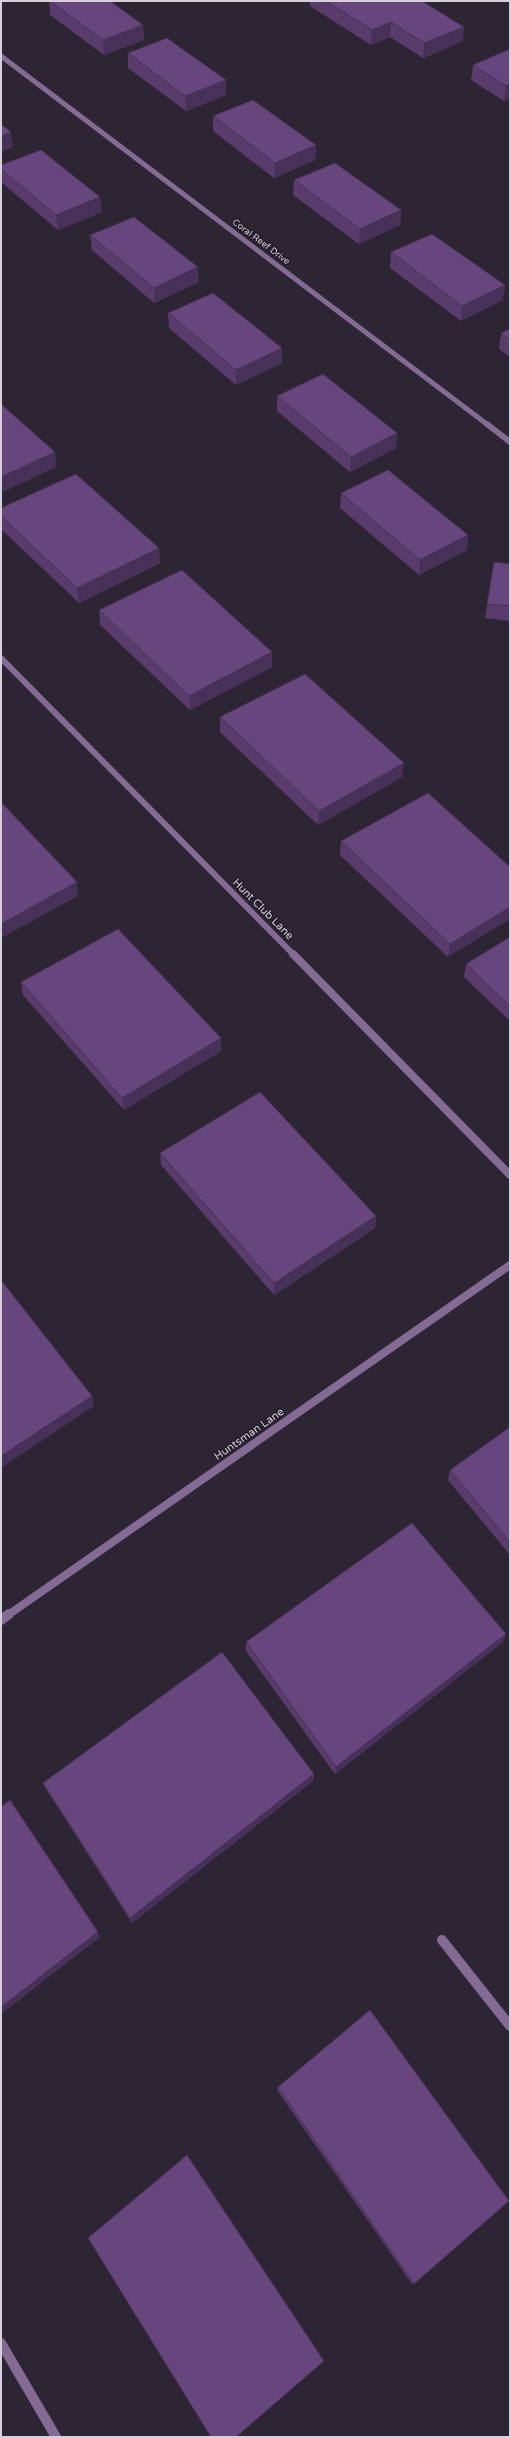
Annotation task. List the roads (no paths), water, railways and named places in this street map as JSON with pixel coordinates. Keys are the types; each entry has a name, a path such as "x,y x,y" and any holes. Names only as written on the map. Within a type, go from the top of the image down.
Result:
{"street":[{"name":"Coral Reef Drive","path":"1,56 510,442"},
{"name":"Hunt Club Lane","path":"1,658 510,1175"},
{"name":"Huntsman Lane","path":"1,1620 510,1265"},
{"path":"442,1940 510,2026"},
{"path":"1,2343 56,2437"}]}
